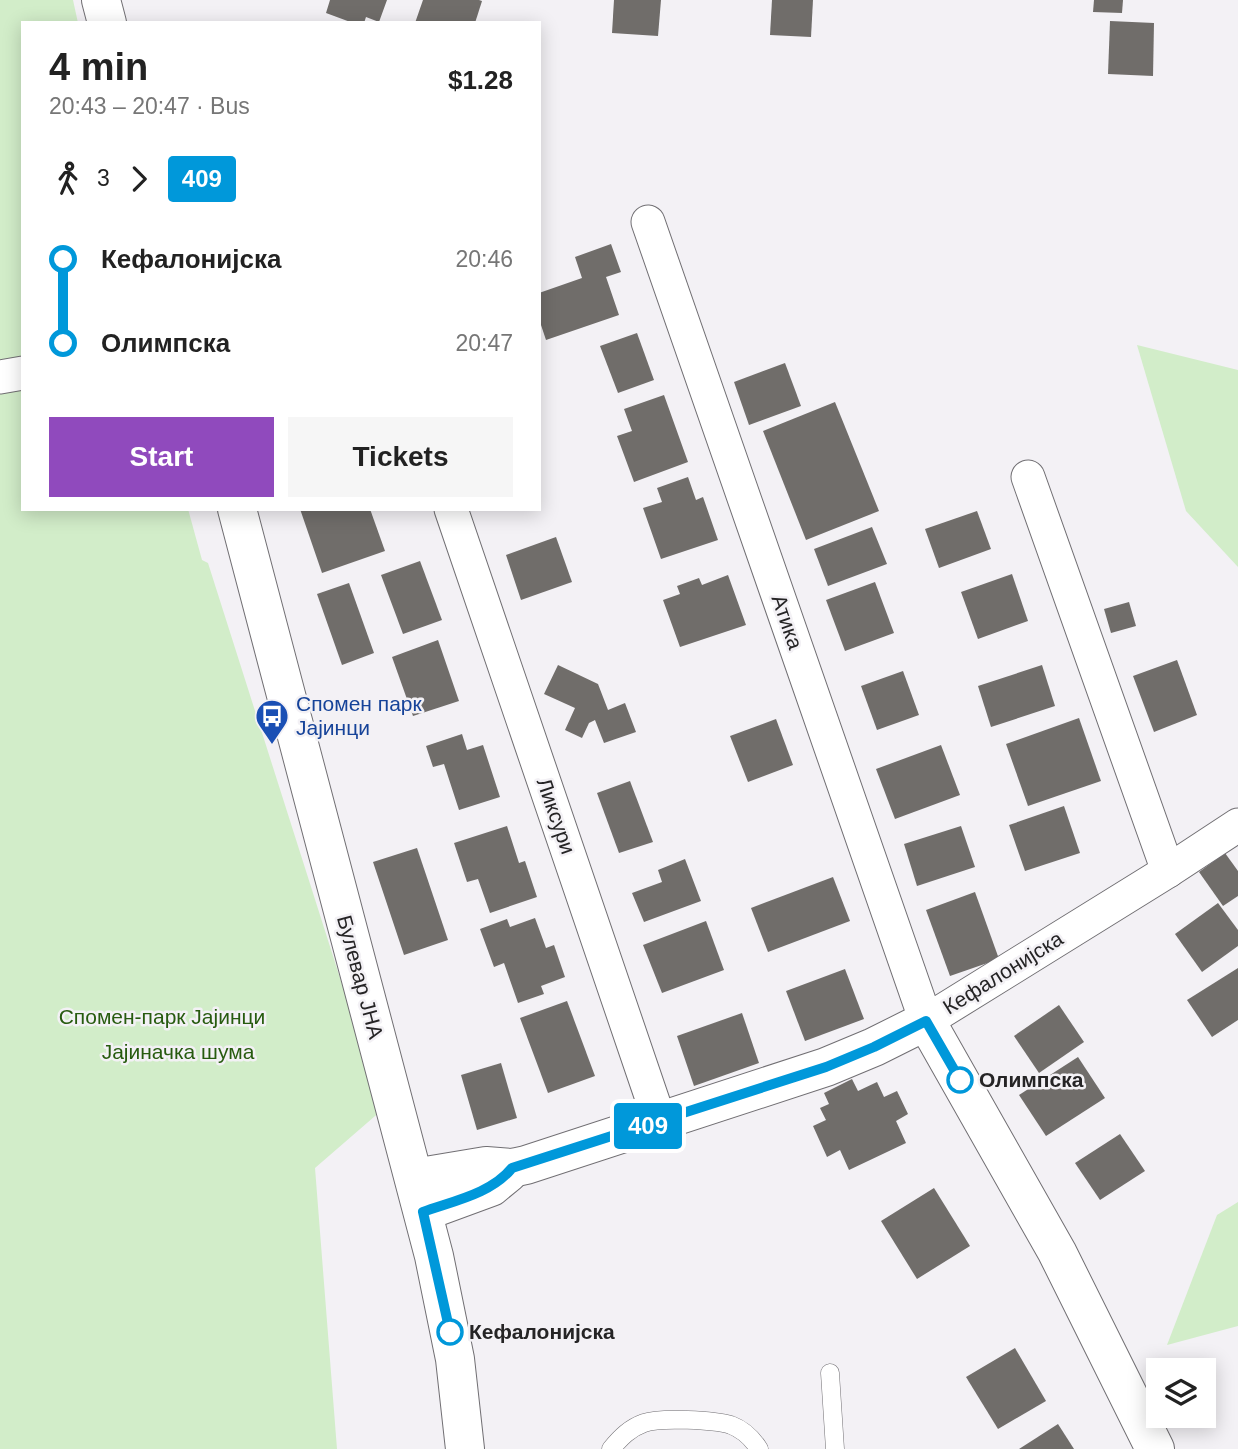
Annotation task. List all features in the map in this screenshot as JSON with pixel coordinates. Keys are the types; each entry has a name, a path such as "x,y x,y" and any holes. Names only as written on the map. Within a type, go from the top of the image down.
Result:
{"street":[{"path":"101,0 106,21"},
{"name":"Атика","path":"648,222 926,1021"},
{"path":"0,377 21,373"},
{"path":"1028,477 1168,871"},
{"name":"Булевар ЈНА","path":"238,511 418,1195 455,1359 465,1449"},
{"name":"Ликсури","path":"452,511 660,1122"},
{"name":"Кефалонијска","path":"418,1195 486,1166 512,1168 826,1067 874,1047 926,1021 1238,825"},
{"path":"926,1021 1057,1252 1155,1449"}],"lane":[{"path":"830,1373 835,1449"},
{"path":"611,1449 623,1434 646,1422 667,1419 730,1425 750,1436 759,1449"}],"green space":[{"name":"Јајиначка шума","path":"0,0 73,0 78,21 21,21 21,511 189,511 202,560 208,563 382,1110 315,1168 337,1449 0,1449"},
{"path":"1137,345 1238,370 1238,567 1186,511"},
{"path":"1238,1202 1238,1326 1167,1345 1217,1215"}],"building":[{"path":"330,0 387,0 379,21 366,17 365,21 348,21 326,13"},
{"path":"423,0 482,1 476,21 416,21"},
{"path":"614,0 661,0 658,36 612,33"},
{"path":"772,0 813,0 811,37 770,35"},
{"path":"1094,0 1123,0 1122,13 1093,12"},
{"path":"1110,21 1154,23 1153,76 1108,74"},
{"path":"611,244 621,272 606,277 619,315 546,340 541,325 541,292 582,278 575,257"},
{"path":"637,333 654,380 618,393 600,346"},
{"path":"785,363 801,406 749,425 734,382"},
{"path":"664,395 688,462 634,482 617,436 632,431 624,409"},
{"path":"835,402 879,511 806,540 763,431"},
{"path":"688,477 696,500 703,497 718,540 661,559 643,508 662,502 657,488"},
{"path":"301,511 371,511 385,551 322,573"},
{"path":"977,511 991,549 939,568 925,529"},
{"path":"872,527 887,564 828,586 814,549"},
{"path":"556,537 572,582 521,600 506,555"},
{"path":"420,561 442,620 403,634 381,575"},
{"path":"1012,574 1028,621 978,639 961,592"},
{"path":"728,575 746,625 680,647 663,600 680,594 677,586 699,578 702,585"},
{"path":"875,582 894,633 845,651 826,600"},
{"path":"349,583 374,653 342,665 317,594"},
{"path":"1129,602 1136,626 1111,633 1104,609"},
{"path":"438,640 459,701 413,716 392,657"},
{"path":"1177,660 1197,715 1154,732 1133,676"},
{"path":"558,665 598,684 608,710 625,703 636,732 604,743 595,720 589,723 582,738 565,730 575,708 544,694"},
{"path":"1042,665 1055,706 991,727 978,686"},
{"path":"903,671 919,715 877,730 861,686"},
{"path":"1079,718 1101,781 1028,806 1006,744"},
{"path":"776,719 793,765 748,782 730,736"},
{"path":"462,734 467,750 483,745 500,797 459,810 444,764 433,767 426,746"},
{"path":"941,745 960,795 895,819 876,769"},
{"path":"630,781 653,842 619,853 597,793"},
{"path":"1064,806 1080,853 1025,871 1009,825"},
{"path":"507,826 519,863 525,861 537,897 490,913 478,879 467,882 454,843"},
{"path":"961,826 975,867 917,886 904,844"},
{"path":"417,848 448,940 404,955 373,862"},
{"path":"1225,853 1238,871 1238,896 1223,906 1199,872"},
{"path":"685,859 701,901 644,922 632,893 662,882 658,870"},
{"path":"833,877 850,921 768,952 751,908"},
{"path":"975,892 999,959 950,976 926,910"},
{"path":"1218,903 1238,930 1238,946 1202,972 1175,934"},
{"path":"535,918 546,948 554,945 565,977 541,986 544,994 518,1003 504,963 494,967 480,929 507,919 510,927"},
{"path":"706,921 724,970 662,993 643,945"},
{"path":"1238,968 1238,1020 1212,1037 1187,1000"},
{"path":"845,969 864,1019 805,1041 786,991"},
{"path":"567,1001 595,1076 548,1093 520,1018"},
{"path":"1059,1005 1084,1042 1039,1073 1014,1036"},
{"path":"742,1013 759,1063 694,1086 677,1036"},
{"path":"1078,1057 1105,1098 1046,1136 1019,1095"},
{"path":"501,1063 517,1118 477,1130 461,1075"},
{"path":"852,1079 858,1091 877,1082 884,1097 897,1091 908,1114 896,1121 906,1143 849,1170 840,1150 827,1157 813,1126 826,1120 820,1108 829,1104 824,1093"},
{"path":"1120,1134 1145,1171 1100,1200 1075,1163"},
{"path":"934,1188 970,1246 917,1279 881,1221"},
{"path":"1015,1348 1046,1401 998,1429 966,1377"},
{"path":"1058,1424 1074,1449 1019,1449"}],"bus line":[{"name":"409","path":"450,1332 423,1212 491,1187 503,1179 512,1168 826,1067 926,1021 960,1080"}],"place":[{"name":"Спомен парк Јајинци","path":"272,746"},
{"name":"Олимпска","path":"960,1080"},
{"name":"Кефалонијска","path":"450,1332"}],"park label":[{"name":"Спомен-парк Јајинци","path":"162,1017"}]}
